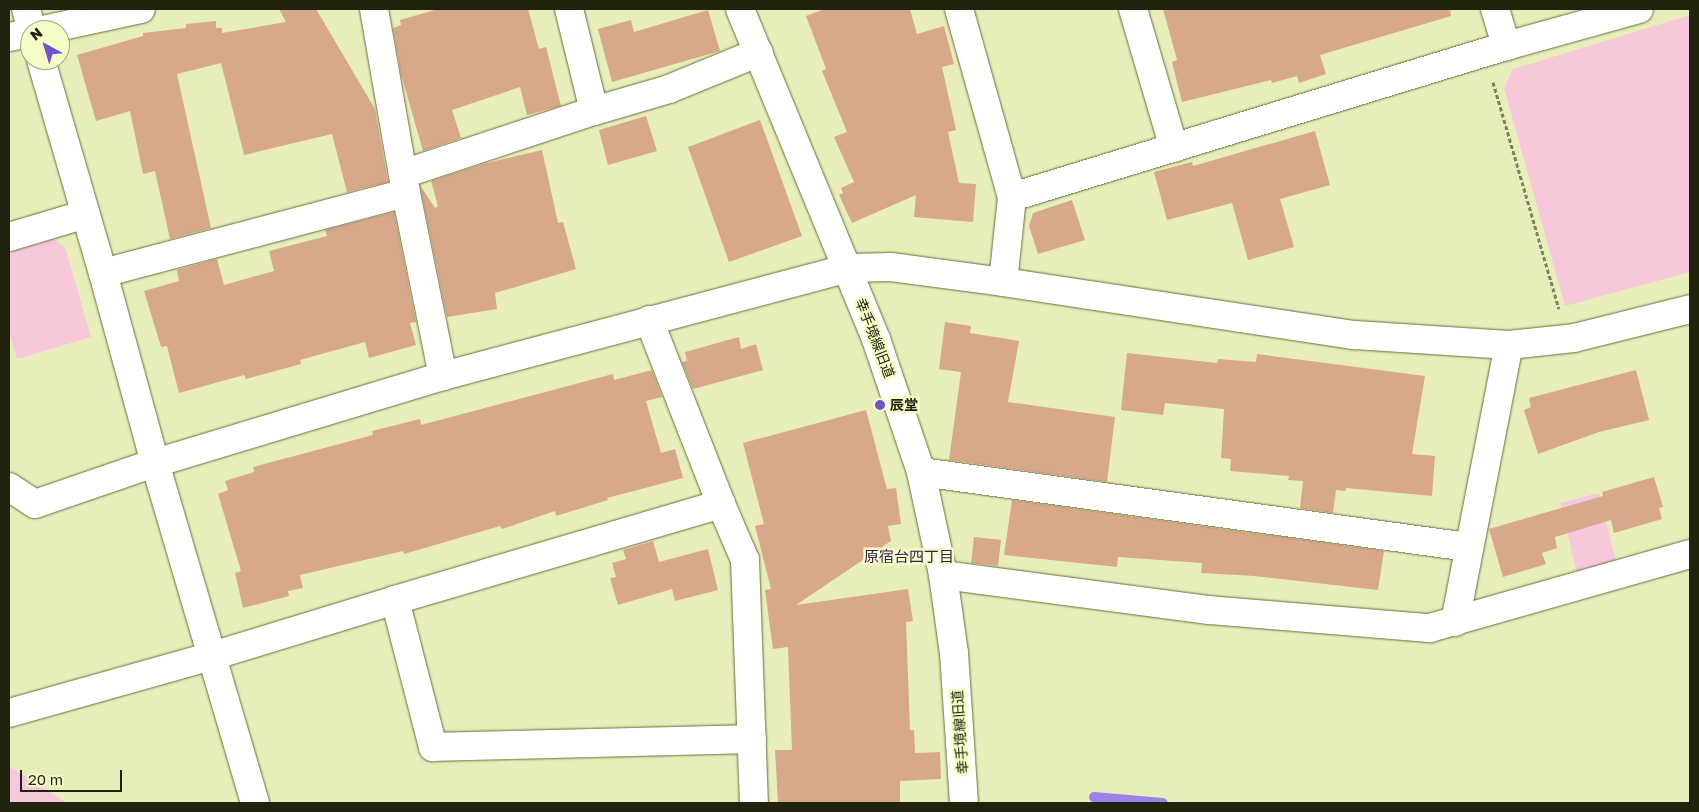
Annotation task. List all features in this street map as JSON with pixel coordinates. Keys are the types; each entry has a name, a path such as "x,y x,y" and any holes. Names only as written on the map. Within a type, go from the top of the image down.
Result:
{"street":[{"path":"70,24 141,9"},
{"path":"376,9 404,183 443,376"},
{"path":"569,9 594,111"},
{"name":"幸手境線旧道","path":"740,9 848,268 898,401 921,472 943,575 954,652 964,803"},
{"path":"959,9 1012,197 1003,282"},
{"path":"1133,9 1174,148"},
{"path":"1495,9 1496,50"},
{"path":"1012,197 1496,50 1640,9"},
{"path":"103,273 404,183 594,111 669,89 759,52"},
{"path":"44,70 103,273 155,463 255,803"},
{"path":"9,237 86,214"},
{"path":"9,486 35,504 155,463 443,376 848,268 891,267 1355,335 1509,345 1574,338 1690,309"},
{"path":"649,320 720,504 745,560 754,803"},
{"path":"1455,622 1468,547 1509,345"},
{"path":"921,472 1468,547"},
{"path":"9,713 212,656 720,504"},
{"path":"943,575 1209,610 1430,628 1690,554"},
{"path":"395,600 433,747 752,739"}],"path":[{"path":"1496,50 1561,315"}],"shaded area":[{"path":"1690,15 1690,272 1565,306 1504,88 1513,69"},
{"path":"50,236 65,247 91,337 17,359 9,331 9,248"},
{"path":"1599,493 1616,561 1577,573 1560,503"},
{"path":"9,766 67,803 9,803"}],"building":[{"path":"279,9 316,9 375,109 388,182 347,192 332,134 244,155 221,63 177,74 211,228 170,239 155,171 143,174 130,111 96,121 77,55 143,36 143,33 186,28 186,24 216,21 216,28 222,28 222,33 286,22"},
{"path":"438,9 528,9 539,49 546,47 561,106 527,115 520,87 452,110 461,138 423,151 401,74 393,28 401,25 400,20"},
{"path":"825,9 910,9 917,34 944,26 954,64 942,67 956,130 948,132 959,183 976,184 973,222 914,217 916,195 852,223 839,195 843,193 841,188 854,182 834,137 847,132 822,71 826,69 806,16"},
{"path":"1163,9 1450,9 1451,16 1320,55 1326,74 1299,83 1297,76 1272,83 1271,80 1182,102 1172,62 1177,60"},
{"path":"708,10 720,51 612,82 598,29 631,20 634,32"},
{"path":"646,116 657,151 608,165 599,130"},
{"path":"760,120 802,236 729,262 688,147"},
{"path":"1315,131 1330,185 1280,199 1294,247 1248,260 1232,203 1167,220 1154,172 1192,162 1193,166"},
{"path":"542,150 558,223 563,222 576,269 495,293 497,309 447,317 420,185 435,208 438,206 431,181 483,164"},
{"path":"1072,200 1085,240 1038,254 1029,226 1033,213"},
{"path":"394,212 416,322 410,323 416,345 369,358 365,342 300,360 301,364 246,379 244,375 179,393 167,346 161,347 144,291 179,281 177,270 217,259 224,285 274,271 269,251 327,236 325,230"},
{"path":"945,322 971,326 970,333 1019,341 1008,402 1115,417 1107,482 949,460 961,372 939,369"},
{"path":"739,337 741,349 756,344 763,370 693,389 682,362 687,361 685,352"},
{"path":"1127,353 1217,363 1218,359 1256,362 1257,354 1425,376 1412,454 1435,456 1432,496 1346,488 1345,491 1336,490 1333,513 1300,508 1303,481 1288,480 1289,476 1230,471 1231,459 1221,458 1224,409 1165,403 1163,415 1121,410"},
{"path":"652,370 662,397 646,401 661,453 675,449 683,478 607,498 608,500 556,516 555,511 502,529 500,526 404,554 403,551 300,575 303,588 288,591 289,596 243,608 235,573 241,571 218,494 228,490 225,481 254,472 253,467 373,435 372,431 420,419 421,425 613,374 614,380"},
{"path":"1636,370 1649,420 1599,432 1538,454 1524,410 1531,407 1529,398"},
{"path":"866,410 887,489 896,488 901,524 888,526 891,541 796,605 908,589 913,621 906,622 910,730 914,730 915,753 940,752 941,779 900,781 900,803 778,803 775,750 792,750 788,647 773,649 765,590 771,589 755,526 764,524 743,443"},
{"path":"1654,477 1663,507 1659,508 1662,519 1614,533 1611,520 1555,537 1557,548 1542,553 1546,564 1503,577 1489,529 1603,496 1602,492"},
{"path":"1012,500 1384,551 1378,590 1254,576 1201,573 1202,563 1118,557 1117,567 1004,555"},
{"path":"974,537 1001,540 998,566 971,563"},
{"path":"653,541 659,562 708,549 718,590 675,601 672,589 618,605 610,578 616,577 612,563 626,559 623,550"}],"waterway":[{"path":"1094,797 1163,803"}],"place":[{"name":"辰堂","path":"880,405"}],"district":[{"name":"原宿台四丁目","path":"909,557"}]}
